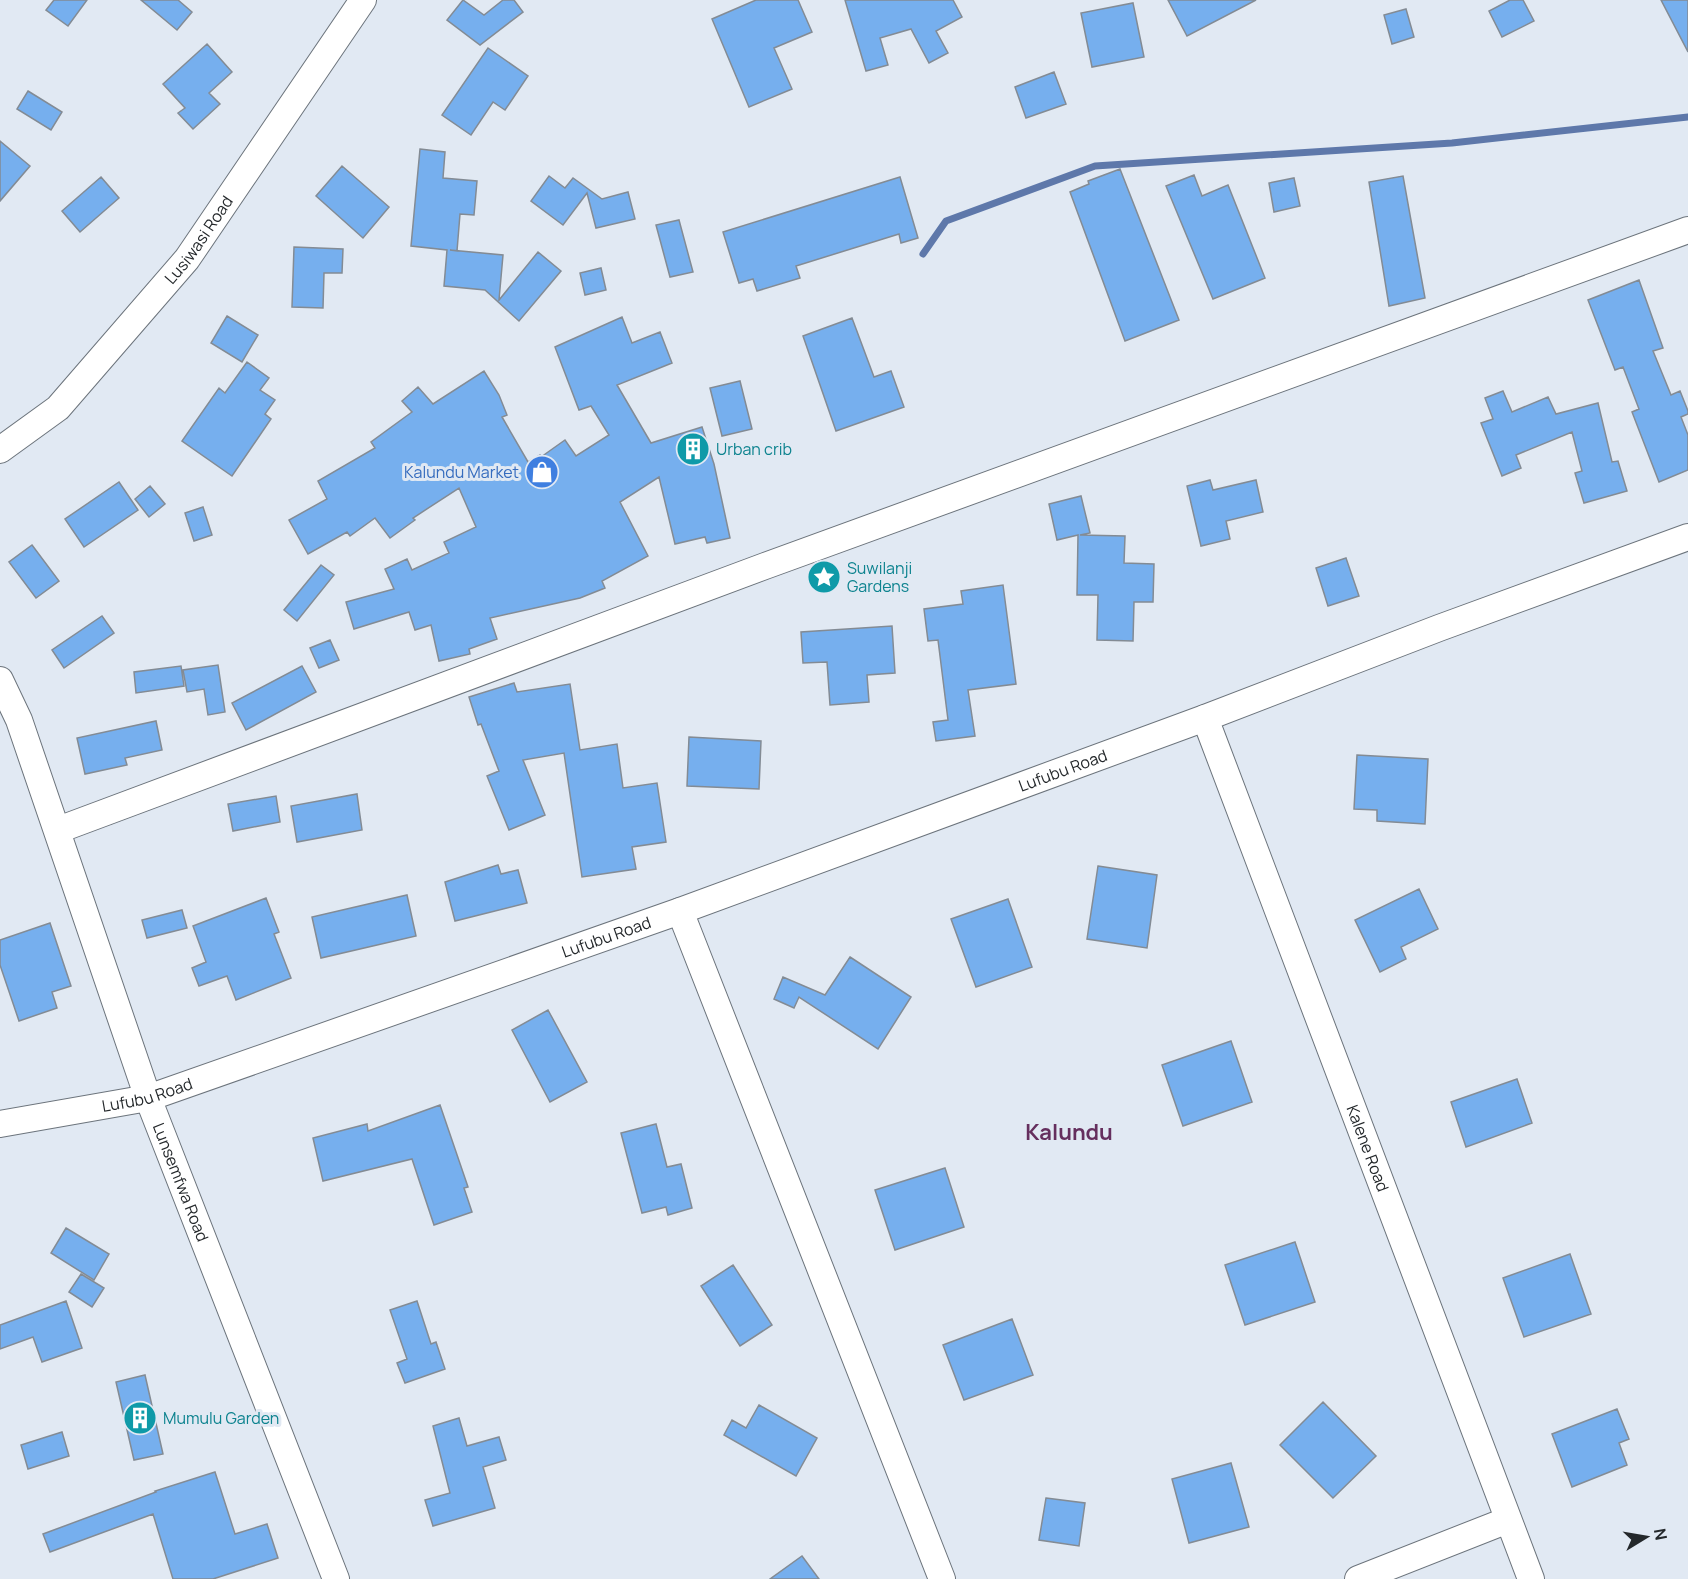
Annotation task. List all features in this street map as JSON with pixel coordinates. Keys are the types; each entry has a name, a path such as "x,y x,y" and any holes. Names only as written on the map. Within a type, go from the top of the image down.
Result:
{"street":[{"name":"Lusiwasi Road","path":"0,450 58,408 188,259 363,0"},
{"path":"58,830 754,570 1688,230"},
{"name":"Lufubu Road","path":"0,1124 148,1098 680,911 1688,537"},
{"name":"Lunsemfwa Road","path":"0,681 19,720 148,1098 336,1579"},
{"name":"Kalene Road","path":"1205,718 1531,1579"},
{"path":"680,911 942,1579"},
{"path":"1358,1579 1508,1520"}],"building":[{"path":"54,0 87,0 68,26 46,10"},
{"path":"141,0 178,0 192,12 177,30"},
{"path":"463,0 484,15 503,0 514,0 523,12 480,45 447,20"},
{"path":"756,0 798,0 812,32 774,48 792,89 749,107 712,19"},
{"path":"845,0 953,0 962,17 936,31 948,53 929,63 911,29 880,38 888,65 866,71"},
{"path":"1168,0 1256,0 1187,36"},
{"path":"1510,0 1523,0 1534,21 1502,37 1489,11"},
{"path":"1661,0 1688,0 1688,52"},
{"path":"1133,3 1144,57 1092,67 1081,13"},
{"path":"1406,9 1414,37 1392,44 1384,15"},
{"path":"207,44 232,72 209,93 220,104 193,129 178,113 185,108 163,84"},
{"path":"488,48 528,76 505,110 493,102 471,135 442,115"},
{"path":"1054,72 1066,104 1026,118 1015,87"},
{"path":"28,91 62,112 51,130 17,109"},
{"path":"0,141 30,166 0,201"},
{"path":"420,149 445,152 443,178 477,181 474,215 460,214 457,251 503,255 499,300 538,252 561,271 519,321 485,290 444,286 447,250 411,246"},
{"path":"342,166 389,207 363,238 316,196"},
{"path":"1120,169 1179,320 1125,341 1070,192 1089,184 1088,181"},
{"path":"1194,175 1202,196 1228,185 1265,278 1213,299 1166,186"},
{"path":"549,176 565,188 573,178 602,199 628,192 635,219 596,228 587,193 563,225 531,201"},
{"path":"1403,176 1425,298 1389,306 1369,182"},
{"path":"101,177 119,198 80,232 62,211"},
{"path":"900,177 918,238 901,243 899,234 796,266 800,278 757,291 753,279 739,283 723,232"},
{"path":"1294,178 1300,206 1274,212 1269,183"},
{"path":"679,220 693,272 670,277 656,225"},
{"path":"294,247 343,249 342,273 324,273 323,308 292,307"},
{"path":"601,268 606,290 585,295 580,273"},
{"path":"1639,280 1663,348 1653,351 1671,395 1680,391 1688,411 1688,414 1681,417 1688,435 1688,470 1659,482 1632,412 1639,409 1623,367 1615,370 1588,300"},
{"path":"227,316 258,335 242,362 211,343"},
{"path":"622,317 632,343 660,332 672,363 617,385 651,443 702,427 714,464 730,538 707,543 705,537 675,544 659,477 620,502 648,556 602,581 605,588 580,598 490,618 497,639 469,649 470,654 439,661 431,625 415,630 409,612 354,629 346,602 394,589 385,569 407,559 412,570 449,553 444,542 476,527 459,488 413,518 415,520 390,538 375,518 350,536 347,532 308,554 289,520 327,499 318,481 375,448 371,442 412,412 402,401 418,387 433,404 484,371 499,395 507,415 502,417 528,462 540,455 541,457 565,440 576,456 609,435 591,406 579,410 555,347"},
{"path":"852,318 874,377 891,371 904,407 836,431 803,336"},
{"path":"247,362 269,378 260,390 275,400 265,414 271,419 232,476 182,441 219,388 225,393"},
{"path":"740,381 752,429 722,436 710,388"},
{"path":"1503,391 1512,412 1548,397 1556,414 1598,403 1612,462 1618,461 1627,491 1584,503 1575,473 1582,471 1572,432 1516,455 1521,468 1502,476 1481,423 1493,419 1485,398"},
{"path":"1210,480 1213,490 1256,480 1263,512 1226,521 1230,539 1201,546 1187,486"},
{"path":"119,482 138,510 84,547 65,519"},
{"path":"150,486 165,504 149,517 135,499"},
{"path":"1081,496 1090,533 1080,535 1125,536 1124,563 1154,564 1153,602 1134,602 1133,641 1097,640 1098,595 1077,595 1078,535 1057,540 1049,504"},
{"path":"203,507 212,535 194,541 185,513"},
{"path":"32,545 59,581 36,598 9,562"},
{"path":"1346,558 1359,596 1328,606 1316,568"},
{"path":"321,565 334,575 297,621 284,610"},
{"path":"1003,585 1016,684 968,690 975,736 936,741 933,722 948,720 938,640 928,641 924,609 963,604 961,591"},
{"path":"102,616 114,633 64,668 52,650"},
{"path":"892,626 895,673 867,675 869,702 830,705 827,662 803,663 801,632"},
{"path":"330,640 339,660 319,668 310,648"},
{"path":"218,665 225,712 208,715 204,689 187,692 183,670"},
{"path":"181,666 184,686 136,693 134,672"},
{"path":"302,666 316,692 246,730 232,703"},
{"path":"514,683 517,692 570,684 580,750 617,744 623,788 657,783 666,842 632,847 636,869 582,877 564,753 523,760 545,815 509,830 487,776 499,771 481,724 478,725 469,697"},
{"path":"156,721 162,750 125,758 127,765 85,774 77,738"},
{"path":"689,737 761,741 759,789 687,786"},
{"path":"1357,755 1428,759 1425,824 1377,821 1377,810 1354,809"},
{"path":"357,794 362,830 297,842 291,806"},
{"path":"276,796 280,822 233,831 228,804"},
{"path":"498,865 501,874 518,870 527,903 455,921 445,882"},
{"path":"1098,866 1157,875 1147,948 1087,939"},
{"path":"1419,889 1438,929 1401,947 1406,959 1380,972 1355,920"},
{"path":"407,895 416,936 321,958 312,917"},
{"path":"266,898 279,932 274,934 291,978 236,1000 227,976 199,986 192,968 206,962 193,926"},
{"path":"1008,899 1032,967 976,987 951,919"},
{"path":"182,910 187,928 147,938 142,920"},
{"path":"50,923 71,986 52,992 57,1008 19,1021 0,965 0,940"},
{"path":"850,957 911,997 878,1049 799,997 794,1008 774,999 783,977 825,995"},
{"path":"548,1010 587,1082 550,1102 512,1030"},
{"path":"1231,1041 1252,1102 1183,1126 1162,1065"},
{"path":"1517,1079 1532,1123 1466,1147 1451,1102"},
{"path":"440,1105 468,1187 464,1188 472,1212 434,1225 412,1159 323,1181 313,1138 367,1124 368,1131"},
{"path":"656,1124 667,1167 681,1164 692,1208 668,1215 666,1207 642,1213 621,1133"},
{"path":"945,1168 964,1227 895,1250 875,1190"},
{"path":"66,1228 109,1254 94,1280 51,1253"},
{"path":"1295,1242 1315,1302 1245,1325 1225,1265"},
{"path":"1570,1254 1591,1314 1524,1337 1503,1278"},
{"path":"733,1265 772,1325 740,1346 701,1286"},
{"path":"81,1274 104,1288 92,1307 69,1292"},
{"path":"66,1301 82,1348 42,1362 33,1337 0,1349 0,1325"},
{"path":"417,1301 431,1344 436,1342 445,1369 405,1383 397,1363 407,1359 390,1310"},
{"path":"1012,1319 1033,1375 964,1400 943,1345"},
{"name":"Mumulu Garden","path":"145,1375 163,1454 134,1460 116,1382"},
{"path":"1323,1402 1376,1456 1333,1498 1280,1445"},
{"path":"759,1405 817,1438 796,1476 724,1435 732,1420 746,1428"},
{"path":"1617,1409 1629,1439 1619,1443 1627,1465 1572,1487 1552,1434"},
{"path":"459,1418 467,1446 499,1437 506,1460 483,1467 495,1508 433,1526 425,1500 450,1493 433,1426"},
{"path":"62,1432 69,1456 28,1469 21,1445"},
{"path":"1231,1463 1249,1527 1189,1543 1172,1479"},
{"path":"215,1472 235,1534 267,1524 278,1558 213,1579 173,1579 153,1514 50,1552 43,1534 155,1491"},
{"path":"1046,1498 1085,1503 1079,1546 1039,1540"},
{"path":"802,1556 819,1579 770,1579"}],"waterway":[{"path":"923,254 946,221 1095,166 1452,143 1688,117"}],"place":[{"name":"Urban crib","path":"693,449"},
{"name":"Kalundu Market","path":"542,472"},
{"name":"Suwilanji Gardens","path":"824,577"},
{"name":"Mumulu Garden","path":"140,1418"}],"district":[{"name":"Kalundu","path":"1069,1132"}]}
